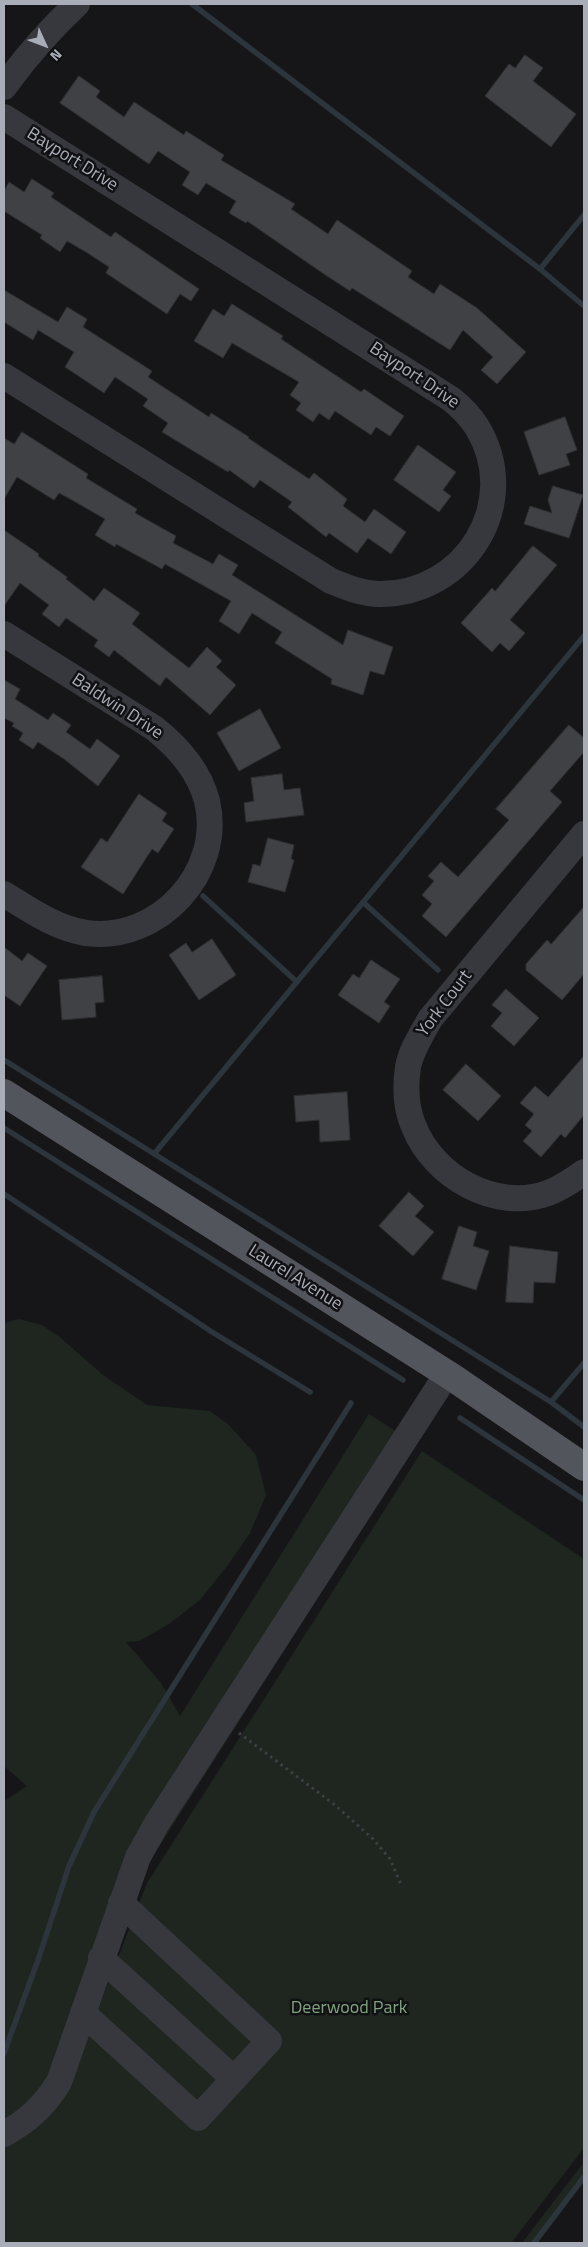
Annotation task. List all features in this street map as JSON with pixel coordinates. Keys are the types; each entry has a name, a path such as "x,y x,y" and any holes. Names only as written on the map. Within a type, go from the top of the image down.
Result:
{"main road":[{"name":"Laurel Avenue","path":"4,1093 447,1374 584,1467"}],"street":[{"path":"4,87 28,55 77,4"},
{"name":"Bayport Drive","path":"4,117 452,399 467,413 485,444 493,475 494,493 490,512 480,536 465,557 446,574 425,586 403,592 386,594 354,590 331,580 4,376"},
{"name":"Baldwin Drive","path":"4,634 154,728 169,740 193,768 202,785 207,801 209,832 203,861 186,891 161,915 137,927 96,933 67,929 46,920 4,894"},
{"name":"York Court","path":"584,834 430,1019 417,1042 408,1066 406,1089 408,1108 414,1127 424,1146 442,1166 467,1186 503,1197 524,1197 547,1193 584,1172"},
{"path":"4,2134 22,2124 48,2100 59,2082 138,1857 223,1721 447,1374"},
{"path":"83,2013 198,2118 269,2041 121,1903"},
{"path":"102,1958 234,2079"}],"path":[{"path":"223,1721 334,1805 373,1839 390,1859 402,1887"}],"green space":[{"path":"19,1319 42,1325 61,1338 103,1375 147,1405 210,1411 228,1424 256,1455 266,1495 250,1533 228,1565 200,1600 169,1624 139,1641 126,1642 161,1683 180,1716 369,1414 416,1444 139,1878 66,2066 4,2134 4,1801 27,1786 4,1766 4,1323"},
{"name":"Deerwood Park","path":"422,1451 584,1559 584,2148 511,2243 4,2243 4,2144 74,2071 147,1883"},
{"path":"584,2162 584,2175 533,2243 522,2243"}],"building":[{"path":"525,55 543,68 533,81 576,114 551,147 485,96 509,64 515,68"},
{"path":"79,76 100,91 96,97 124,117 134,102 184,135 186,131 224,155 221,160 295,204 291,209 328,234 337,220 412,271 408,277 434,294 440,284 477,308 526,352 497,384 481,370 493,357 463,330 450,350 352,288 350,291 247,221 246,223 229,213 236,201 206,183 198,195 182,185 190,172 158,151 149,164 60,103"},
{"path":"32,179 54,193 51,197 111,237 115,232 199,289 191,301 180,294 167,314 106,273 109,267 86,252 67,241 60,252 40,238 42,235 4,211 4,191 9,182 24,192"},
{"path":"4,290 58,322 67,307 87,319 83,327 152,371 148,377 209,417 211,413 249,437 309,479 314,473 347,499 343,506 365,522 374,509 406,532 391,554 368,538 357,553 329,533 326,537 288,507 292,502 260,480 254,488 229,470 228,472 162,432 168,423 143,406 148,399 115,377 104,393 65,367 74,352 38,330 33,340 4,322"},
{"path":"232,304 283,336 281,339 361,392 364,389 404,416 390,436 376,427 371,435 335,411 329,420 319,413 313,422 296,410 301,403 290,395 299,382 232,343 223,358 194,341 213,309 224,316"},
{"path":"565,417 577,450 566,454 570,465 539,475 524,432"},
{"path":"22,432 88,474 86,478 137,509 135,513 176,536 173,543 213,564 219,554 238,565 232,575 343,645 348,630 393,647 384,675 370,671 363,695 331,684 332,679 275,643 282,632 252,613 239,634 219,621 231,601 165,564 162,569 116,544 115,547 95,535 105,519 72,500 59,493 54,500 17,477 4,499 4,438 14,444"},
{"path":"418,445 456,472 443,490 451,496 439,512 394,480"},
{"path":"553,486 583,495 569,538 524,524 530,506 552,513 548,500"},
{"path":"4,530 39,554 38,556 67,577 66,579 94,601 104,588 140,613 132,624 189,668 207,647 222,661 216,667 236,685 210,715 166,677 160,686 114,650 109,657 94,646 98,640 66,618 59,627 42,614 49,605 20,583 4,606"},
{"path":"533,546 557,565 510,620 525,633 509,651 500,643 492,652 461,623 492,588 495,591"},
{"path":"4,680 20,689 15,699 48,720 53,713 71,725 66,732 90,749 97,739 120,756 98,786 64,759 38,742 33,749 19,740 23,733 12,726 14,723 4,718"},
{"path":"260,709 281,748 239,771 217,733"},
{"path":"569,725 584,738 584,752 550,791 562,802 446,937 422,916 432,904 422,895 434,881 428,876 441,862 458,877 509,820 496,809"},
{"path":"282,774 284,790 300,788 304,815 246,822 244,803 254,801 251,778"},
{"path":"139,794 167,813 162,821 174,829 158,853 152,849 123,894 81,867 101,838 107,842"},
{"path":"268,838 294,845 291,859 294,860 285,892 248,882 253,864 260,866"},
{"path":"584,907 584,974 562,1000 526,970 526,964 547,940 551,944"},
{"path":"212,939 236,975 199,1000 169,955 186,943 192,952"},
{"path":"4,947 22,961 28,953 47,966 20,1006 4,995"},
{"path":"371,960 400,979 384,1002 390,1006 379,1023 338,995 353,974 359,978"},
{"path":"102,976 104,1002 95,1003 96,1017 62,1020 59,980"},
{"path":"506,989 539,1018 514,1046 491,1026 502,1013 492,1005"},
{"path":"584,1056 584,1115 565,1138 561,1134 541,1157 523,1141 532,1131 525,1125 534,1114 520,1103 535,1086 548,1097"},
{"path":"466,1064 501,1096 478,1121 443,1090"},
{"path":"347,1092 350,1140 320,1142 319,1120 296,1122 294,1096"},
{"path":"409,1192 424,1206 415,1216 434,1232 413,1256 379,1226"},
{"path":"459,1226 477,1232 473,1246 489,1251 476,1290 442,1279"},
{"path":"510,1246 558,1252 555,1283 534,1282 533,1303 506,1302"}],"waterway":[{"path":"192,4 540,269 584,306"},
{"path":"540,269 584,215"},
{"path":"154,1154 584,636"},
{"path":"203,896 297,982"},
{"path":"364,903 438,970"},
{"path":"4,1060 551,1402 584,1427"},
{"path":"4,1128 403,1380"},
{"path":"4,1194 212,1332 310,1392"},
{"path":"551,1402 584,1363"},
{"path":"4,2053 38,1960 69,1866 94,1812 351,1403"},
{"path":"460,1418 584,1500"},
{"path":"534,2243 584,2177"}]}
